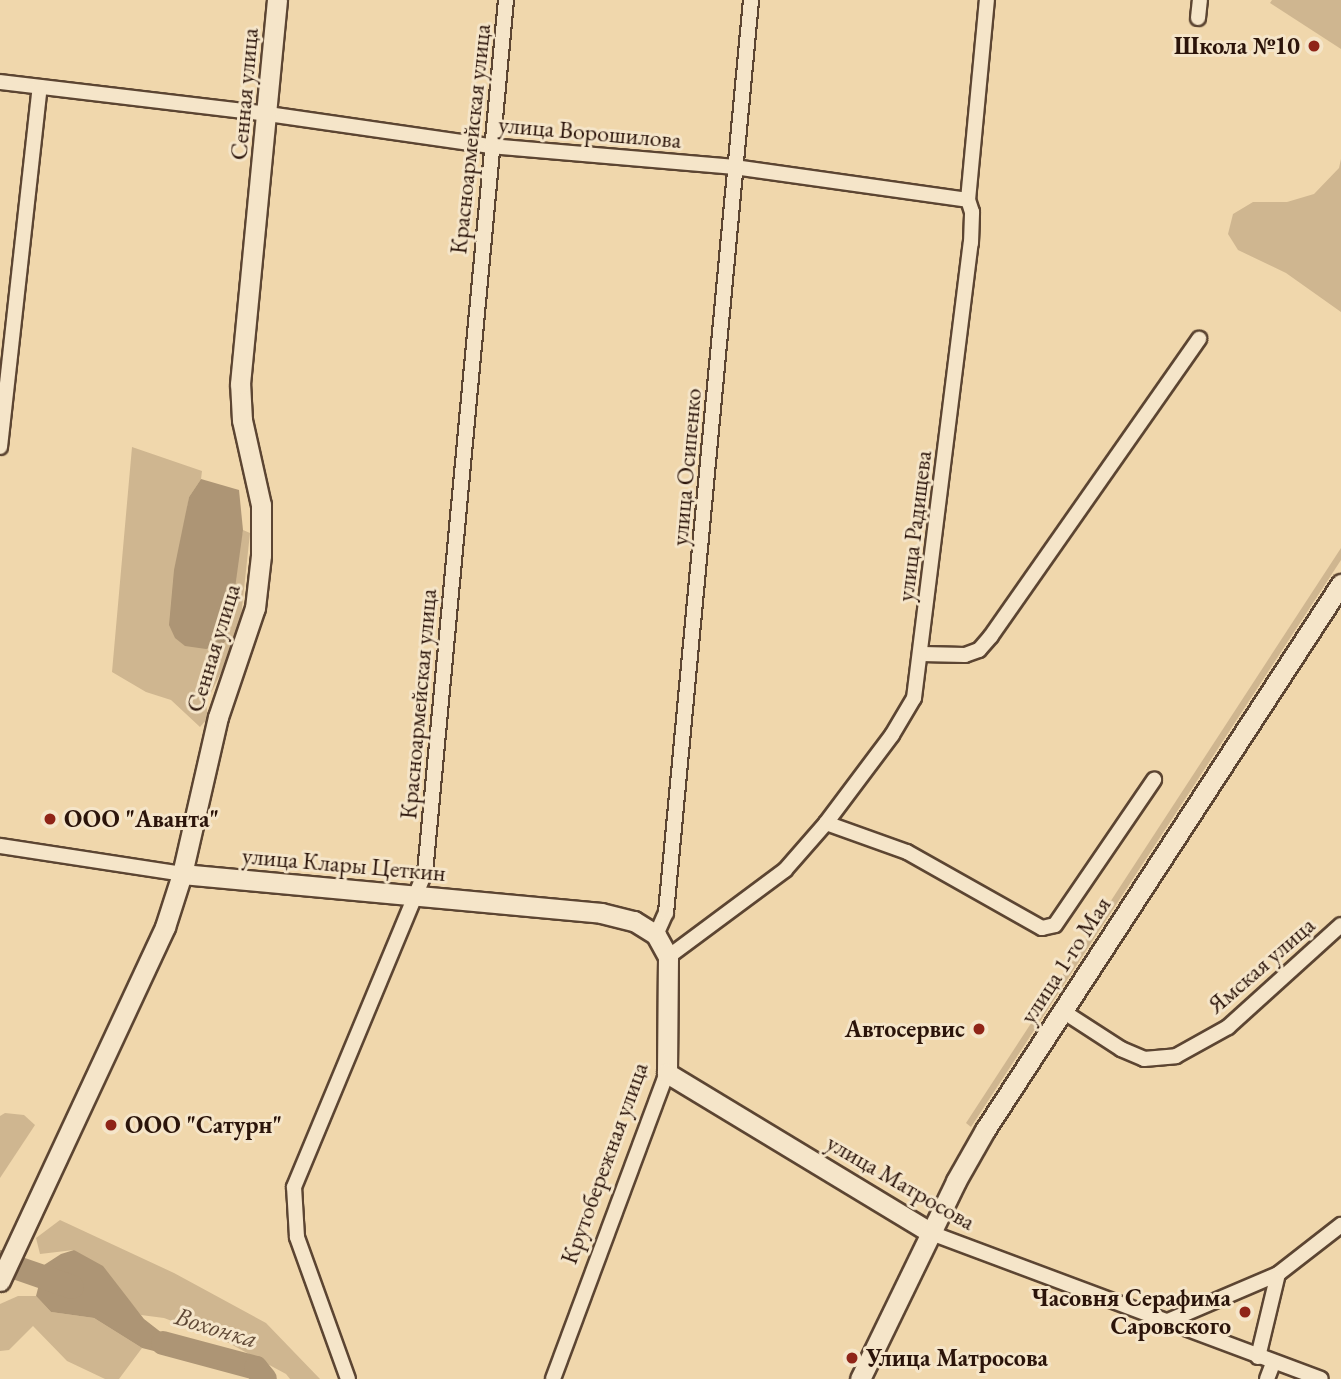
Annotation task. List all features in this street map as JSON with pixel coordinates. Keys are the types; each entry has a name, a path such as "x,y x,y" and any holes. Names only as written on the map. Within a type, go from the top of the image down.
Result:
{"street":[{"name":"Сенная улица","path":"0,1281 146,972 182,874 210,745 248,632 259,583 261,505 242,420 240,384 277,0"},
{"name":"Красноармейская улица","path":"348,1379 297,1237 295,1187 425,873 506,0"},
{"name":"улица Осипенко","path":"656,935 666,913 751,0"},
{"name":"улица Радищева","path":"668,957 785,870 826,823 892,735 914,698 922,654 971,243 972,212 968,200 987,0"},
{"path":"1198,18 1200,0"},
{"name":"улица Ворошилова","path":"0,82 268,114 491,146 734,167 968,200"},
{"path":"0,447 40,87"},
{"path":"922,654 965,654 978,650 991,636 1199,339"},
{"name":"улица 1-го Мая","path":"860,1379 985,1130 1341,584"},
{"path":"826,823 907,852 1042,928 1055,925 1154,780"},
{"name":"улица Клары Цеткин","path":"0,846 182,874 601,913 634,921 656,935"},
{"name":"Ямская улица","path":"1061,1010 1121,1049 1144,1059 1176,1056 1228,1027 1341,925"},
{"path":"656,935 668,957"},
{"name":"Крутобережная улица","path":"553,1379 667,1073 668,957"},
{"name":"улица Матросова","path":"667,1073 931,1233 1321,1379"},
{"path":"1168,1321 1278,1274 1341,1225"},
{"path":"1258,1357 1278,1274"},
{"path":"1267,1379 1273,1363"}],"shaded area":[{"path":"1272,0 1341,0 1341,49 1270,3"},
{"path":"1341,159 1341,312 1286,273 1238,250 1228,234 1233,214 1253,202 1287,202 1314,194 1339,168"},
{"path":"132,447 202,471 201,479 189,497 174,587 228,639 240,543 243,530 250,533 241,617 231,652 211,693 205,687 206,674 202,668 208,718 200,727 171,700 146,692 112,672"},
{"path":"201,479 239,490 243,530 228,639 220,646 206,649 185,646 175,638 169,625 174,570 189,497"},
{"path":"1341,548 1341,560 971,1127 966,1123"},
{"path":"5,1113 24,1115 35,1125 0,1178 0,1116"},
{"path":"60,1220 174,1273 266,1323 320,1379 290,1379 286,1374 225,1341 164,1318 141,1315 126,1297 74,1250 40,1254 36,1238"},
{"path":"74,1250 103,1266 144,1319 162,1333 186,1343 194,1352 186,1359 142,1348 94,1318 51,1312 36,1296 44,1265 61,1254"},
{"path":"18,1296 36,1296 51,1312 94,1318 142,1348 119,1379 105,1379 67,1361 33,1326 9,1350 0,1351 0,1304"}],"waterway":[{"name":"Вохонка","path":"0,1262 72,1287"},
{"name":"Вохонка","path":"163,1343 256,1368 265,1379"}],"place":[{"name":"Школа №10","path":"1314,46"},
{"name":"ООО \"Аванта\"","path":"50,819"},
{"name":"Автосервис","path":"979,1029"},
{"name":"ООО \"Сатурн\"","path":"111,1125"},
{"name":"Часовня Серафима Саровского","path":"1245,1312"},
{"name":"Улица Матросова","path":"852,1358"}]}
